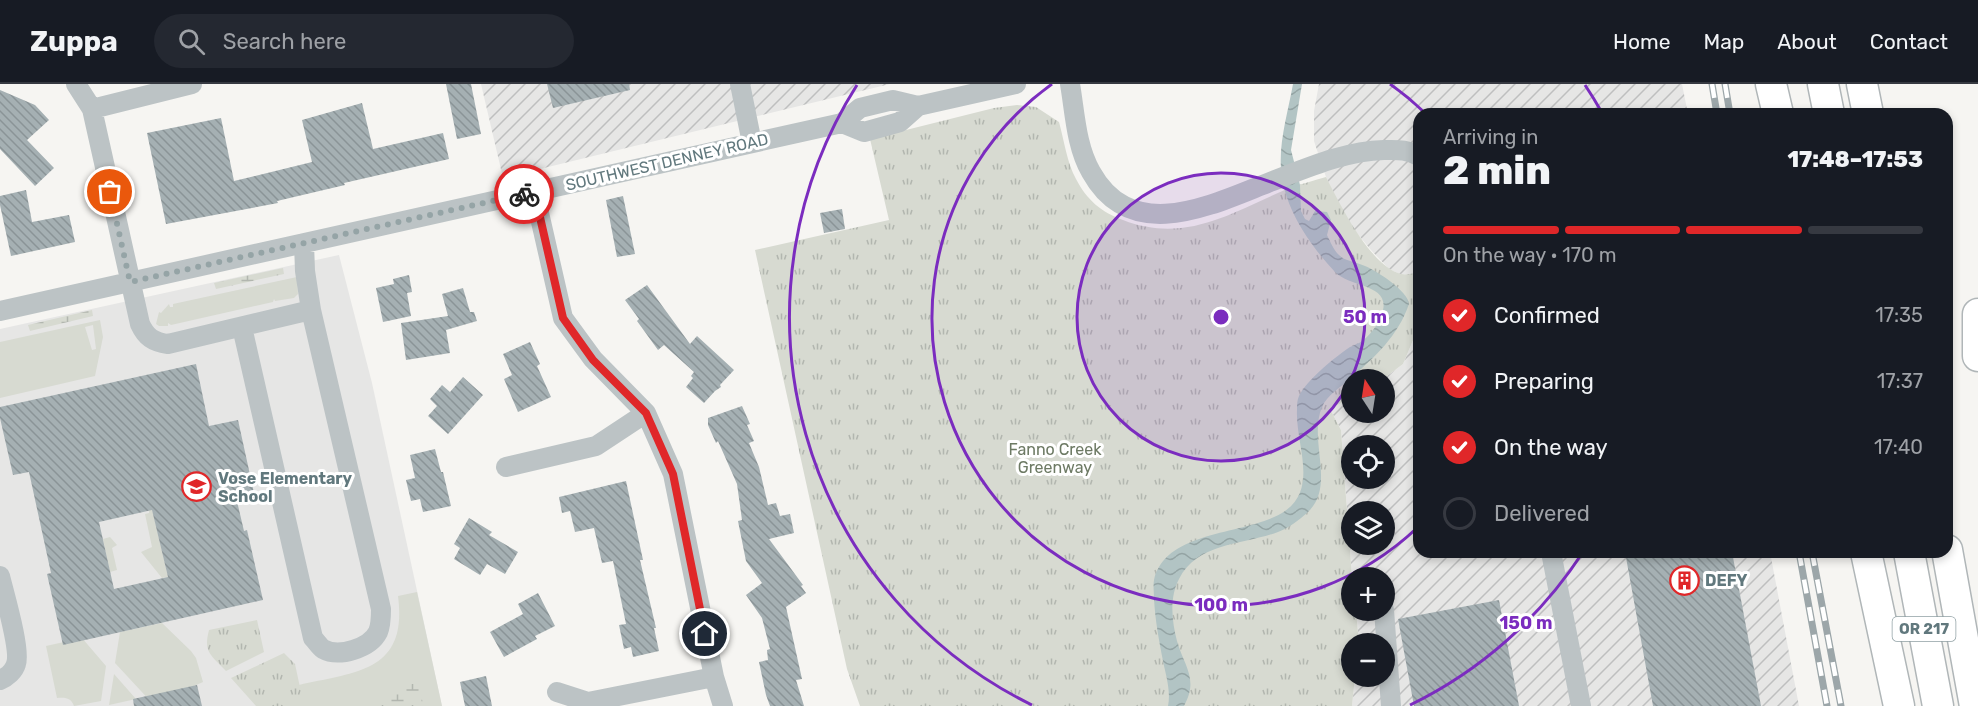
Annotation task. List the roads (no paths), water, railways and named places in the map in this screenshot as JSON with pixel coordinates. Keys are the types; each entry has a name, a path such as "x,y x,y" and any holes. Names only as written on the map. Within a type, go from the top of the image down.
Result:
{"highway":[{"path":"1771,84 1777,108"},
{"path":"1823,84 1828,108"},
{"path":"1862,84 1867,108"},
{"path":"1978,314 1978,356"},
{"path":"1867,558 1899,706"},
{"name":"OR 217","path":"1910,558 1938,706"},
{"name":"OR 217","path":"1948,558 1975,706"}],"street":[{"path":"76,84 92,109 130,282 140,324 145,335 157,342 168,344 311,310"},
{"path":"92,109 192,84"},
{"path":"740,84 752,143"},
{"name":"SOUTHWEST DENNEY ROAD","path":"0,311 842,123 864,132 900,122 918,106 1016,84"},
{"path":"1070,84 1081,147 1090,171 1101,188 1118,202 1139,212 1162,215 1188,212 1222,202 1331,160 1370,150 1413,153"},
{"path":"534,191 563,318 593,360 646,413 673,474 714,677 723,706"},
{"path":"242,327 309,624 314,638 323,649 336,652 354,650 369,643 377,634 381,609 311,310 305,271 304,243"},
{"path":"506,467 596,446 646,413"},
{"path":"1552,558 1581,706"},
{"path":"0,576 6,629 17,649 17,662 12,672 0,680"},
{"path":"1385,621 1390,706"},
{"path":"558,692 588,702 714,677"}],"water":[{"path":"1293,84 1302,84 1291,150 1300,185 1301,211 1305,219 1309,221 1315,211 1327,212 1331,220 1327,235 1337,253 1344,259 1365,266 1384,277 1403,293 1409,304 1399,326 1377,354 1361,369 1341,369 1341,386 1322,407 1318,434 1320,489 1316,501 1308,512 1294,524 1278,532 1209,551 1187,567 1179,579 1174,594 1173,618 1177,641 1189,673 1190,688 1184,706 1168,706 1169,689 1157,630 1154,598 1154,580 1162,563 1174,551 1191,542 1270,519 1285,511 1295,501 1301,490 1303,477 1297,422 1299,396 1308,383 1328,364 1367,337 1377,324 1383,310 1380,295 1335,272 1299,225 1283,183 1281,158"}],"railway":[{"path":"1712,84 1716,108"},
{"path":"1725,84 1729,108"},
{"path":"1800,558 1827,706"},
{"path":"1813,558 1841,706"}],"place":[{"name":"Vose Elementary School","path":"197,487"},
{"name":"DEFY","path":"1684,580"}],"park label":[{"name":"Fanno Creek Greenway","path":"1055,458"}]}
